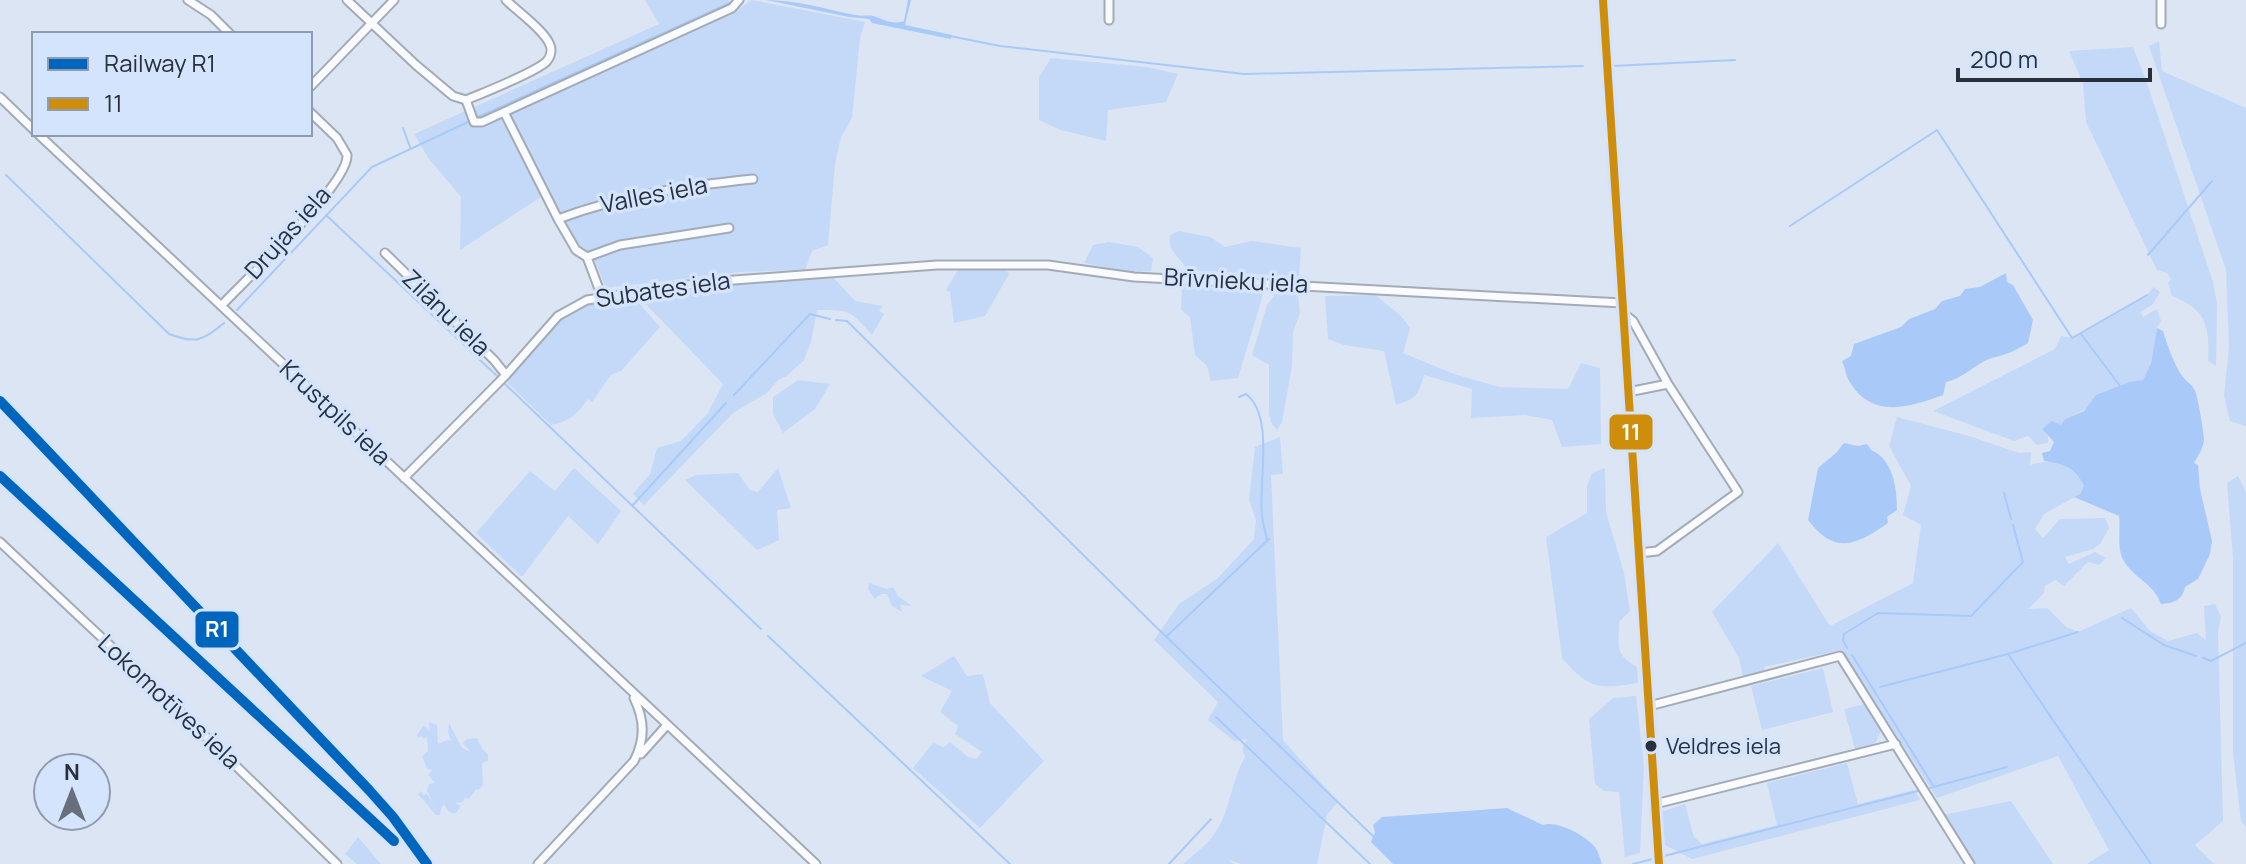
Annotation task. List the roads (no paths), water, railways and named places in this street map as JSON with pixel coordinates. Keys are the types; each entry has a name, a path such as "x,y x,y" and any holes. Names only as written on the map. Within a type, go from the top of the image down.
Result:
{"street":[{"path":"188,0 201,3 228,32"},
{"path":"347,0 416,65 453,96 466,100 546,61 552,47 506,0"},
{"path":"312,85 394,0"},
{"path":"466,100 474,122 482,122 732,8 739,0"},
{"path":"1109,0 1109,20"},
{"path":"1603,0 1659,864"},
{"path":"2161,0 2161,24"},
{"path":"0,97 32,128"},
{"path":"504,112 558,219 576,250 587,257 602,297"},
{"name":"Drujas iela","path":"221,306 281,246 343,173 347,155 337,138 312,114"},
{"name":"Krustpils iela","path":"40,136 816,864"},
{"name":"Valles iela","path":"558,219 614,200 657,191 700,183 753,179"},
{"path":"587,257 620,245 729,228"},
{"name":"Zilānu iela","path":"385,253 506,375"},
{"name":"Brīvnieku iela","path":"851,273 937,265 1048,265 1134,277 1622,307"},
{"name":"Subates iela","path":"404,478 506,375 558,316 572,306 602,297 708,282 851,273"},
{"path":"1622,307 1738,492 1657,551 1639,553"},
{"path":"1628,392 1668,384"},
{"name":"Lokomotīves iela","path":"0,542 337,864"},
{"path":"1649,706 1840,656 1970,864"},
{"path":"632,693 641,712 643,728 642,745 634,761"},
{"path":"538,864 667,725"},
{"path":"1655,804 1896,744"}],"waterway":[{"path":"478,117 734,1"},
{"path":"950,36 1000,46 1244,74 1583,66"},
{"path":"1612,66 1735,60"},
{"path":"237,310 372,167 468,122"},
{"path":"403,128 410,147"},
{"path":"1790,226 1937,130 2072,338 2147,295"},
{"path":"6,175 169,334 198,339 224,323"},
{"path":"2148,255 2212,181"},
{"path":"326,215 497,376"},
{"path":"734,395 810,314 830,319"},
{"path":"836,320 847,321 1375,838"},
{"path":"2081,334 2120,386"},
{"path":"504,383 761,629"},
{"path":"1239,397 1246,394 1255,404 1260,418 1263,434 1261,502 1267,541"},
{"path":"633,505 726,403"},
{"path":"2004,493 2011,519"},
{"path":"1847,648 1844,634 1878,613 1971,616 2023,562 2013,525"},
{"path":"1167,636 1269,539"},
{"path":"2122,618 2164,645 2196,656"},
{"path":"1880,687 2008,654 2078,632"},
{"path":"768,636 1010,864"},
{"path":"2203,658 2211,661 2246,643"},
{"path":"2008,654 2151,864"},
{"path":"1852,655 1934,787"},
{"path":"1216,717 1370,864"},
{"path":"1930,788 2007,767"},
{"path":"1664,856 1918,791"},
{"path":"1169,864 1211,819"},
{"path":"1633,864 1653,859"}],"railway":[{"path":"0,401 369,790 427,864"}],"rail line":[{"name":"R1","path":"0,401 369,790 427,864"},
{"name":"R1","path":"0,476 394,841"}],"place":[{"name":"Veldres iela","path":"1651,746"}]}
